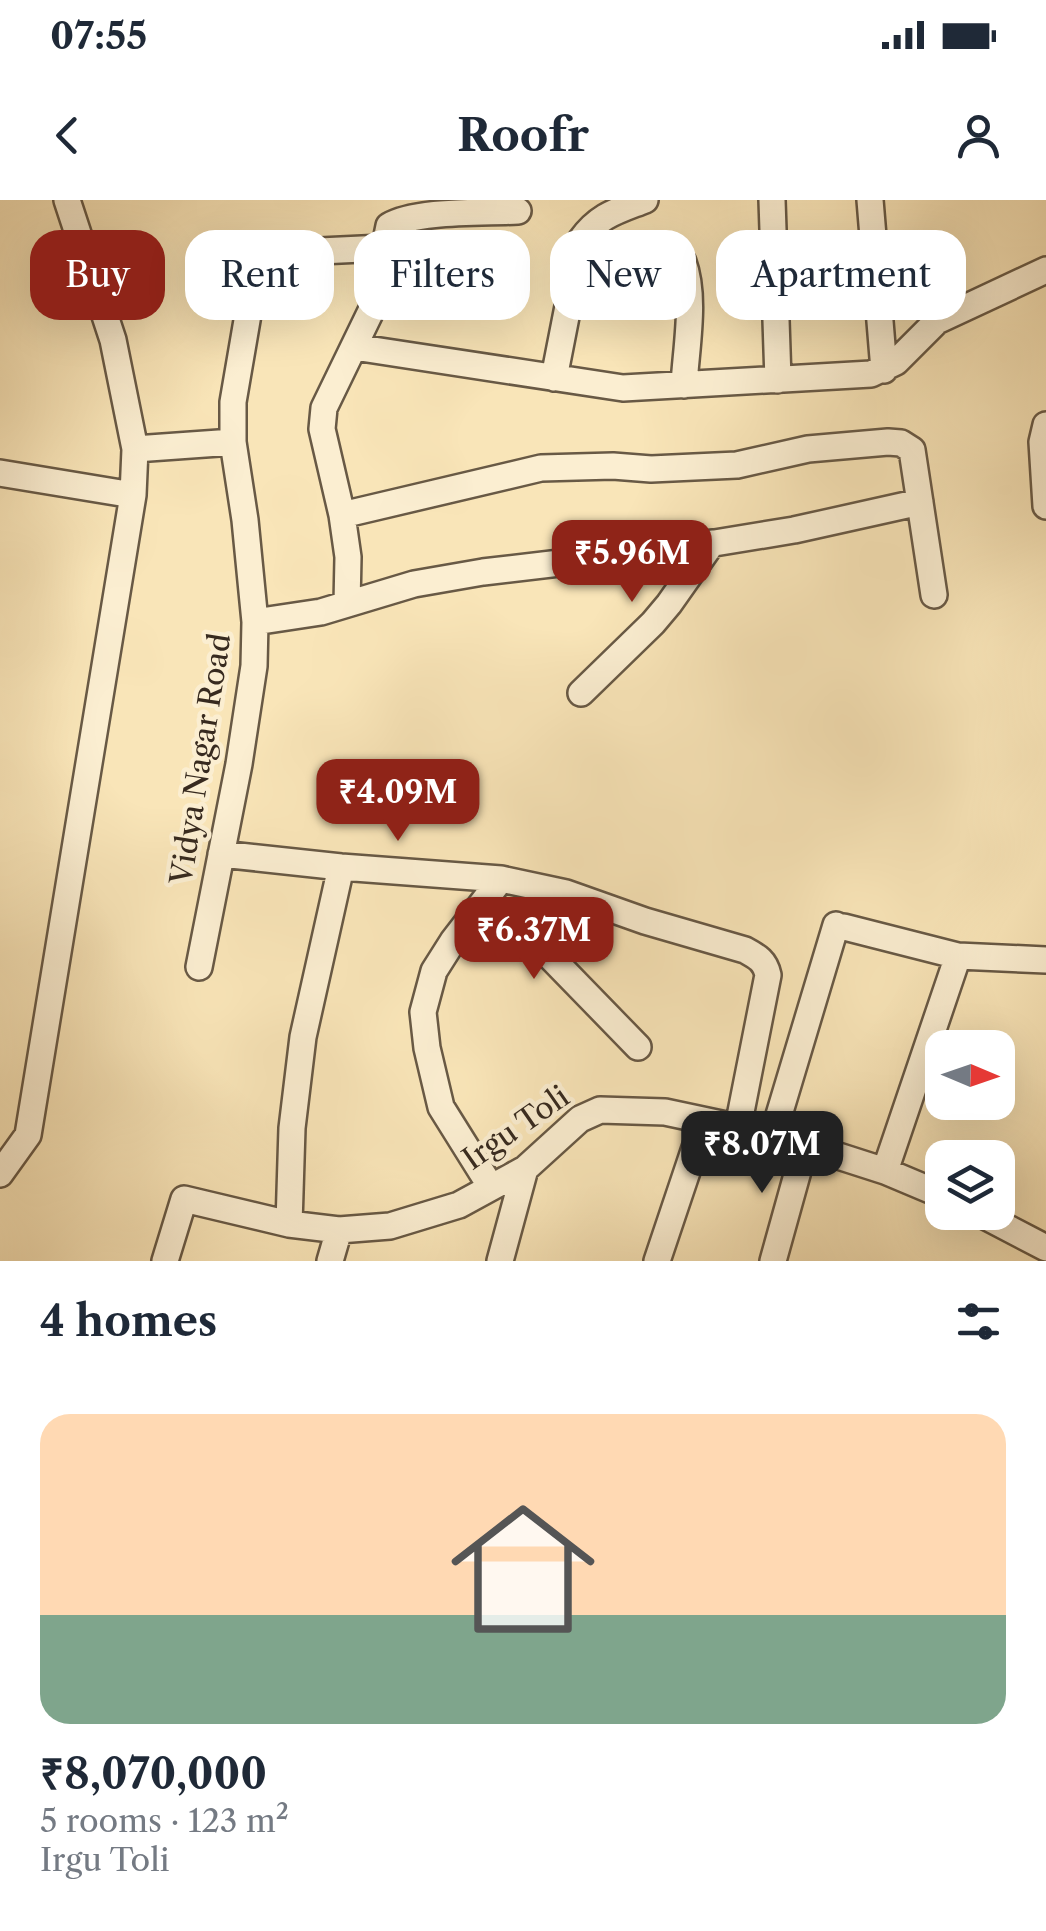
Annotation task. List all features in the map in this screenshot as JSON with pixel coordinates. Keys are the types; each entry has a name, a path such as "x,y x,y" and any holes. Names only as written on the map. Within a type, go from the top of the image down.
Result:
{"street":[{"path":"0,1174 28,1135 133,496 157,447 113,340 66,200"},
{"path":"554,378 582,240 592,224 644,200"},
{"path":"772,200 778,380"},
{"path":"870,200 884,370"},
{"path":"388,230 400,219 470,207 518,212"},
{"name":"Vidya Nagar Road","path":"198,967 251,686 255,622 233,442 233,402 248,312 258,274 278,261 320,251 354,249"},
{"path":"354,347 623,388 871,374 896,362 937,321 1046,270"},
{"path":"347,604 348,557 342,515 322,429 324,408 367,320"},
{"path":"684,385 688,320"},
{"path":"1046,425 1042,442 1046,506"},
{"path":"157,447 233,442"},
{"path":"342,515 541,468 737,466 808,449 901,443 912,450 934,595"},
{"path":"0,473 133,496"},
{"path":"255,622 321,612 414,584 794,530 920,502"},
{"path":"582,693 670,604 712,543"},
{"path":"221,854 502,880 560,892 745,950 760,958 768,975 738,1128"},
{"path":"289,1224 292,1128 303,1037 341,867"},
{"path":"491,1187 441,1107 426,1048 424,1012 434,971 502,880"},
{"path":"560,892 538,922 533,939 638,1048"},
{"path":"773,1135 840,926 958,956 1046,960"},
{"path":"885,1170 958,956"},
{"name":"Irgu Toli","path":"165,1261 184,1199 289,1224 339,1230 390,1226 460,1205 525,1168 580,1118 600,1110 664,1112 773,1135 885,1170 925,1187"},
{"path":"657,1261 704,1121"},
{"path":"773,1261 805,1146"},
{"path":"500,1261 525,1168"},
{"path":"330,1261 339,1230"},
{"path":"1012,1230 1046,1248"}]}
